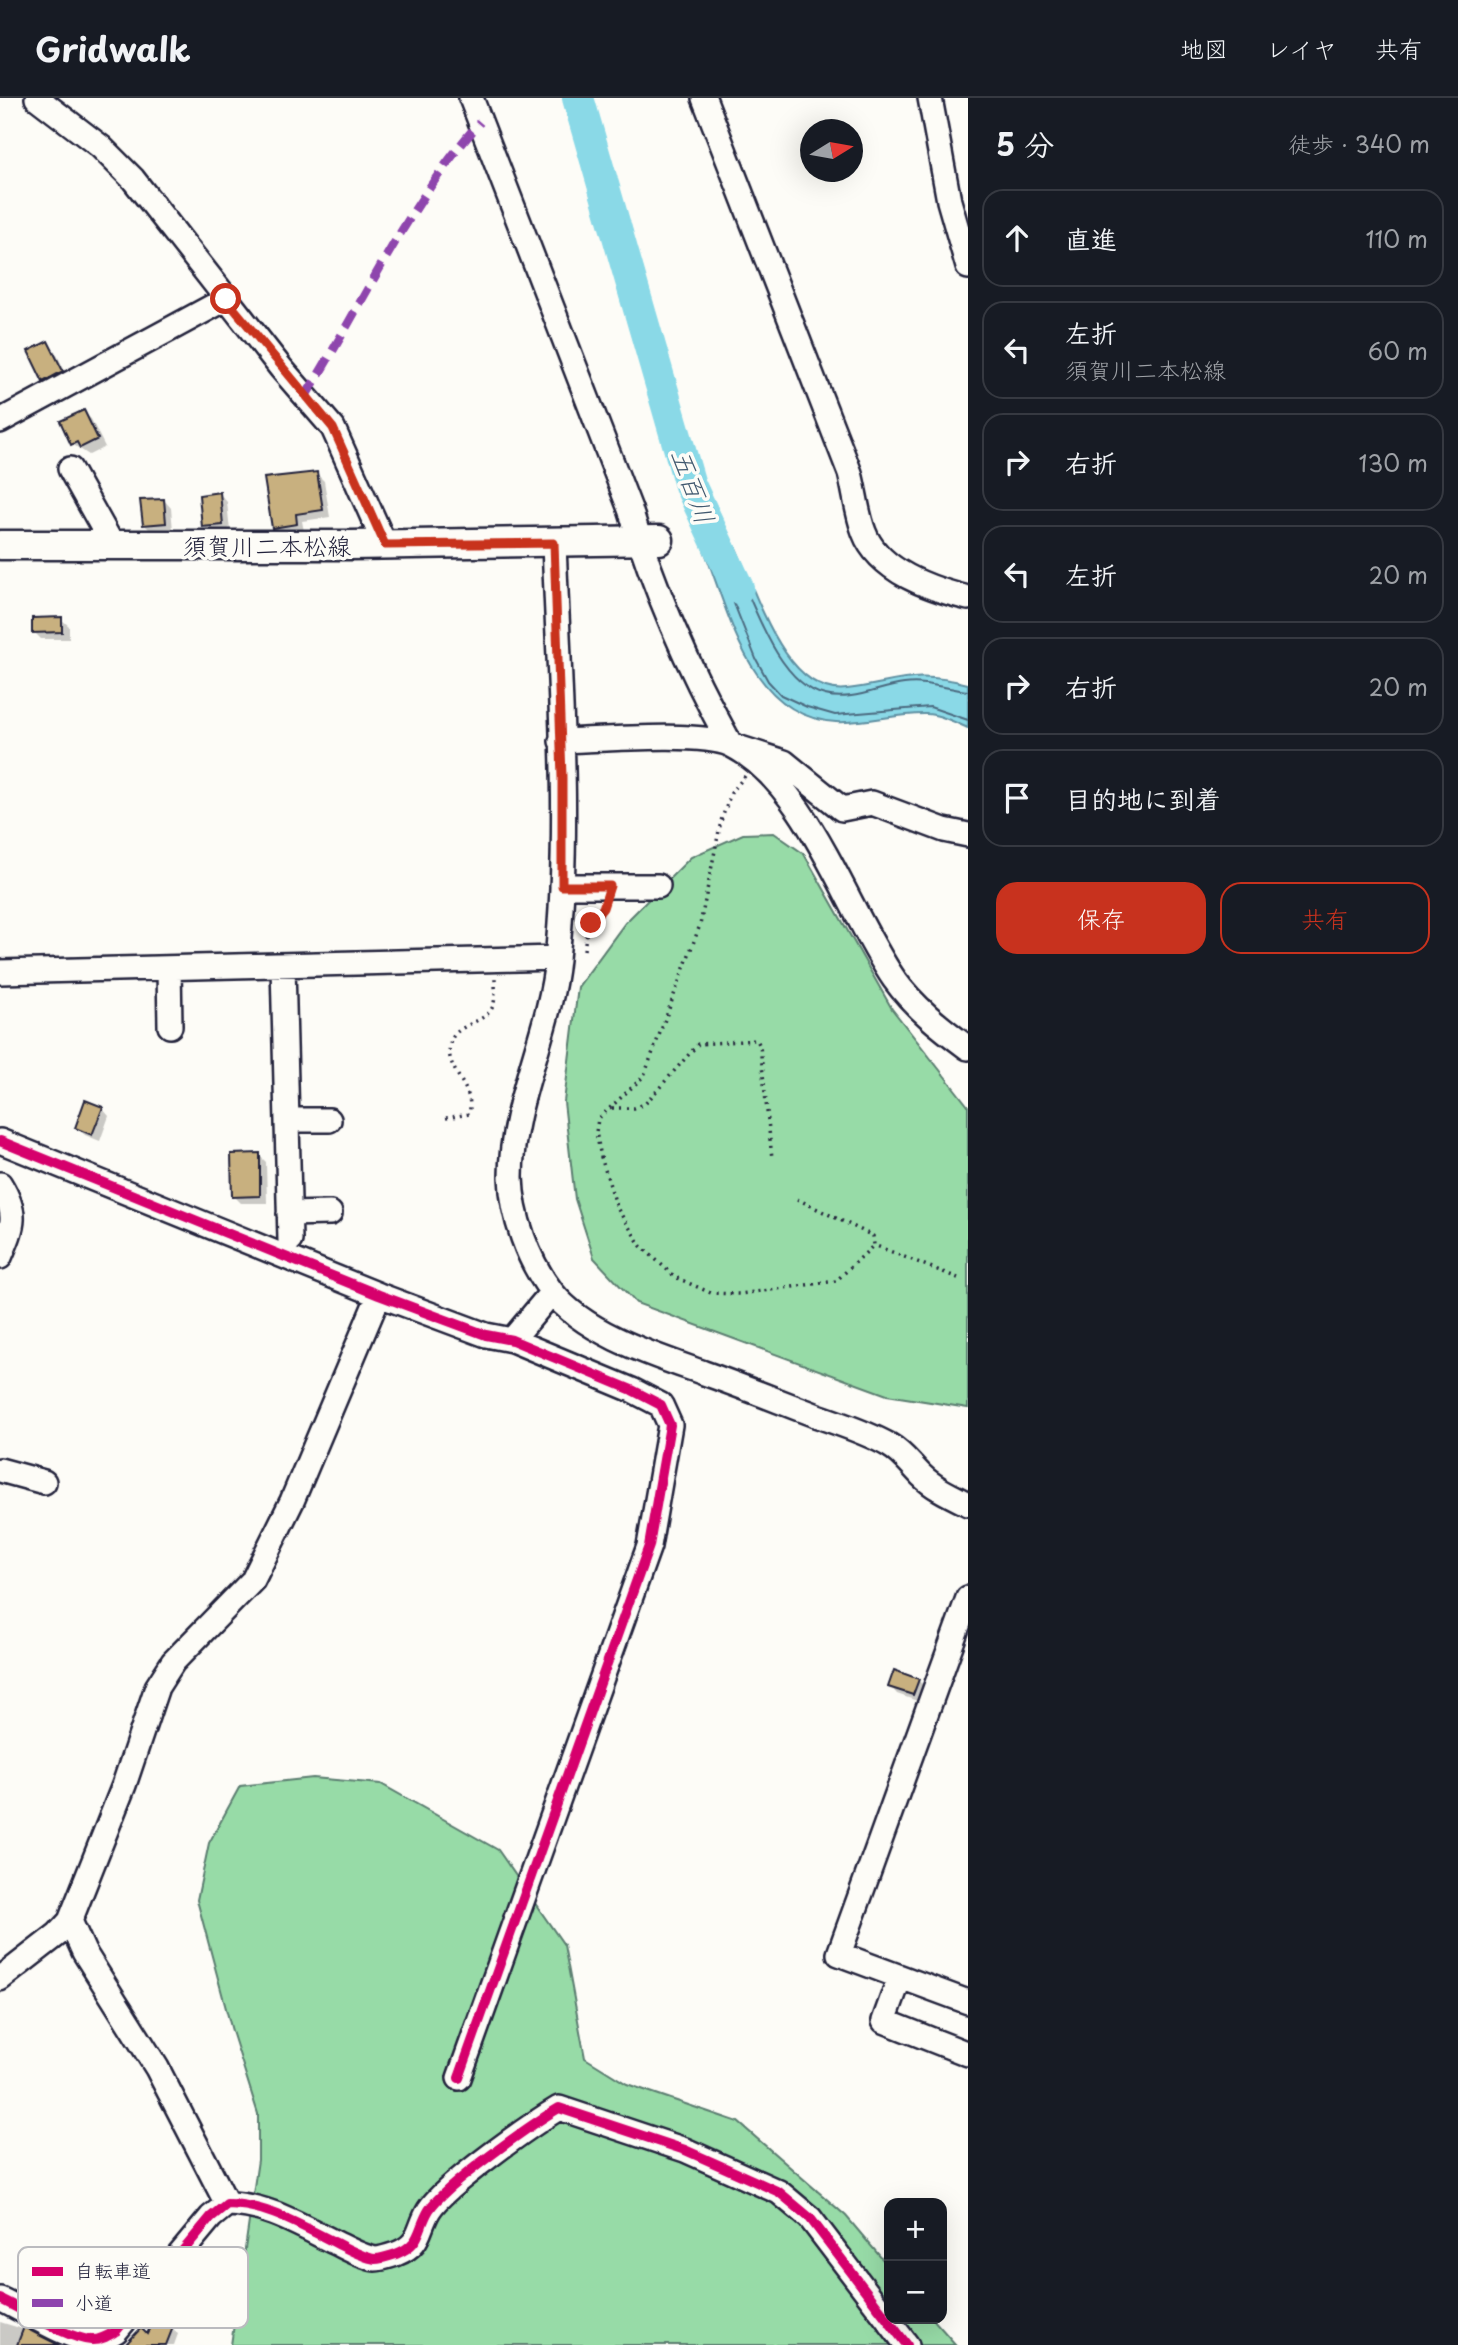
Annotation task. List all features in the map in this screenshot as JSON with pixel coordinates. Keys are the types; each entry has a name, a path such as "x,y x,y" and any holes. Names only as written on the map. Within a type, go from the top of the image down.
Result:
{"main road":[{"name":"須賀川二本松線","path":"0,545 385,545 649,540"}],"street":[{"path":"37,98 101,147 133,179 226,299 333,428 385,545"},
{"path":"471,98 630,509 649,540 699,687 731,745 770,777 811,827 894,979 924,1014 968,1048"},
{"path":"704,98 850,473 865,534 889,565 911,578 968,598"},
{"path":"930,98 949,201 966,258"},
{"path":"0,421 226,299"},
{"path":"70,469 112,544"},
{"path":"554,543 561,740 562,886 553,995 514,1142 511,1179 519,1227 552,1292 572,1311 625,1343 890,1446 907,1457 937,1489 968,1504"},
{"path":"561,740 710,740 784,762 842,809 872,803 944,830 968,835"},
{"path":"562,886 658,886"},
{"path":"0,972 557,958"},
{"path":"283,966 290,1240"},
{"path":"169,968 170,1026"},
{"path":"287,1120 329,1120"},
{"path":"0,1141 379,1295 486,1335 512,1340 661,1405 670,1425 649,1546 459,2078"},
{"path":"0,1184 10,1200 13,1220 0,1257"},
{"path":"289,1214 330,1213"},
{"path":"512,1340 552,1292"},
{"path":"0,1979 58,1934 70,1921 124,1785 157,1687 173,1662 253,1580 292,1501 379,1295"},
{"path":"0,1470 44,1482"},
{"path":"968,1598 839,1954 968,2002"},
{"path":"70,1921 84,1952 157,2068 227,2204"},
{"path":"900,1977 884,2021 968,2054"},
{"path":"186,2247 211,2217 227,2204 246,2204 377,2259 410,2248 423,2228 430,2209 454,2186 535,2123 559,2108 685,2150 779,2192 810,2218 907,2345"},
{"path":"0,2299 18,2308"},
{"path":"60,2328 90,2340 104,2338 118,2328"}],"path":[{"path":"756,764 731,793 724,812 700,925 644,1076 598,1119 596,1132 617,1208 641,1246 676,1277 723,1295 836,1280 874,1245"},
{"path":"584,950 587,929 603,908 610,886"},
{"path":"446,1118 470,1114 470,1096 451,1060 449,1046 457,1032 490,1012 495,1003 495,960"},
{"path":"610,1108 634,1108 645,1104 698,1044 757,1040 760,1046 772,1158"},
{"path":"797,1199 873,1236 874,1245"},
{"path":"874,1245 958,1278"}],"green space":[{"path":"774,833 804,854 892,1009 968,1106 968,1408 887,1395 636,1303 594,1258 575,1199 564,1102 578,987 625,923 691,857 743,834"},
{"path":"313,1778 381,1784 498,1850 564,1945 585,2058 627,2084 738,2122 846,2216 884,2261 884,2324 937,2324 956,2345 231,2345 233,2328 248,2328 248,2247 245,2247 258,2160 258,2114 232,2031 197,1900 209,1843 240,1786"}],"water":[{"path":"736,548 776,638 790,660 807,677 826,687 847,689 920,678 968,684 968,728 932,714 836,722 807,716 783,702 763,683 748,658 735,632 704,550"}],"building":[{"path":"48,341 63,371 43,382 28,351"},
{"path":"84,410 98,439 80,448 77,442 71,445 60,421"},
{"path":"317,472 323,510 296,514 297,524 272,528 264,478"},
{"path":"220,492 223,525 202,527 199,495"},
{"path":"164,499 166,523 143,525 140,500"},
{"path":"62,617 62,632 32,633 32,618"},
{"path":"85,1100 103,1107 92,1135 75,1128"},
{"path":"260,1153 260,1196 232,1197 231,1154"},
{"path":"894,1670 919,1679 913,1695 888,1687"},
{"path":"26,2328 59,2345 17,2345"},
{"path":"141,2328 147,2334 150,2328 173,2328 166,2345 125,2345"}],"waterway":[{"name":"五百川","path":"578,98 690,485 738,588"}],"marked path":[{"path":"305,397 408,221 430,187 480,122"}],"cycle path":[{"path":"0,1141 379,1295 486,1335 512,1340 632,1390 661,1405 670,1425 649,1546 459,2078"},
{"path":"186,2247 211,2217 227,2204 269,2212 370,2258 396,2254 415,2241 429,2210 452,2186 510,2141 559,2108 685,2150 779,2192 810,2218 907,2345"},
{"path":"0,2299 18,2309"},
{"path":"56,2328 91,2340 98,2340 118,2328"}],"route":[{"path":"226,299 333,428 385,545 554,543 562,777 562,886 610,886 603,908 591,923"}]}
